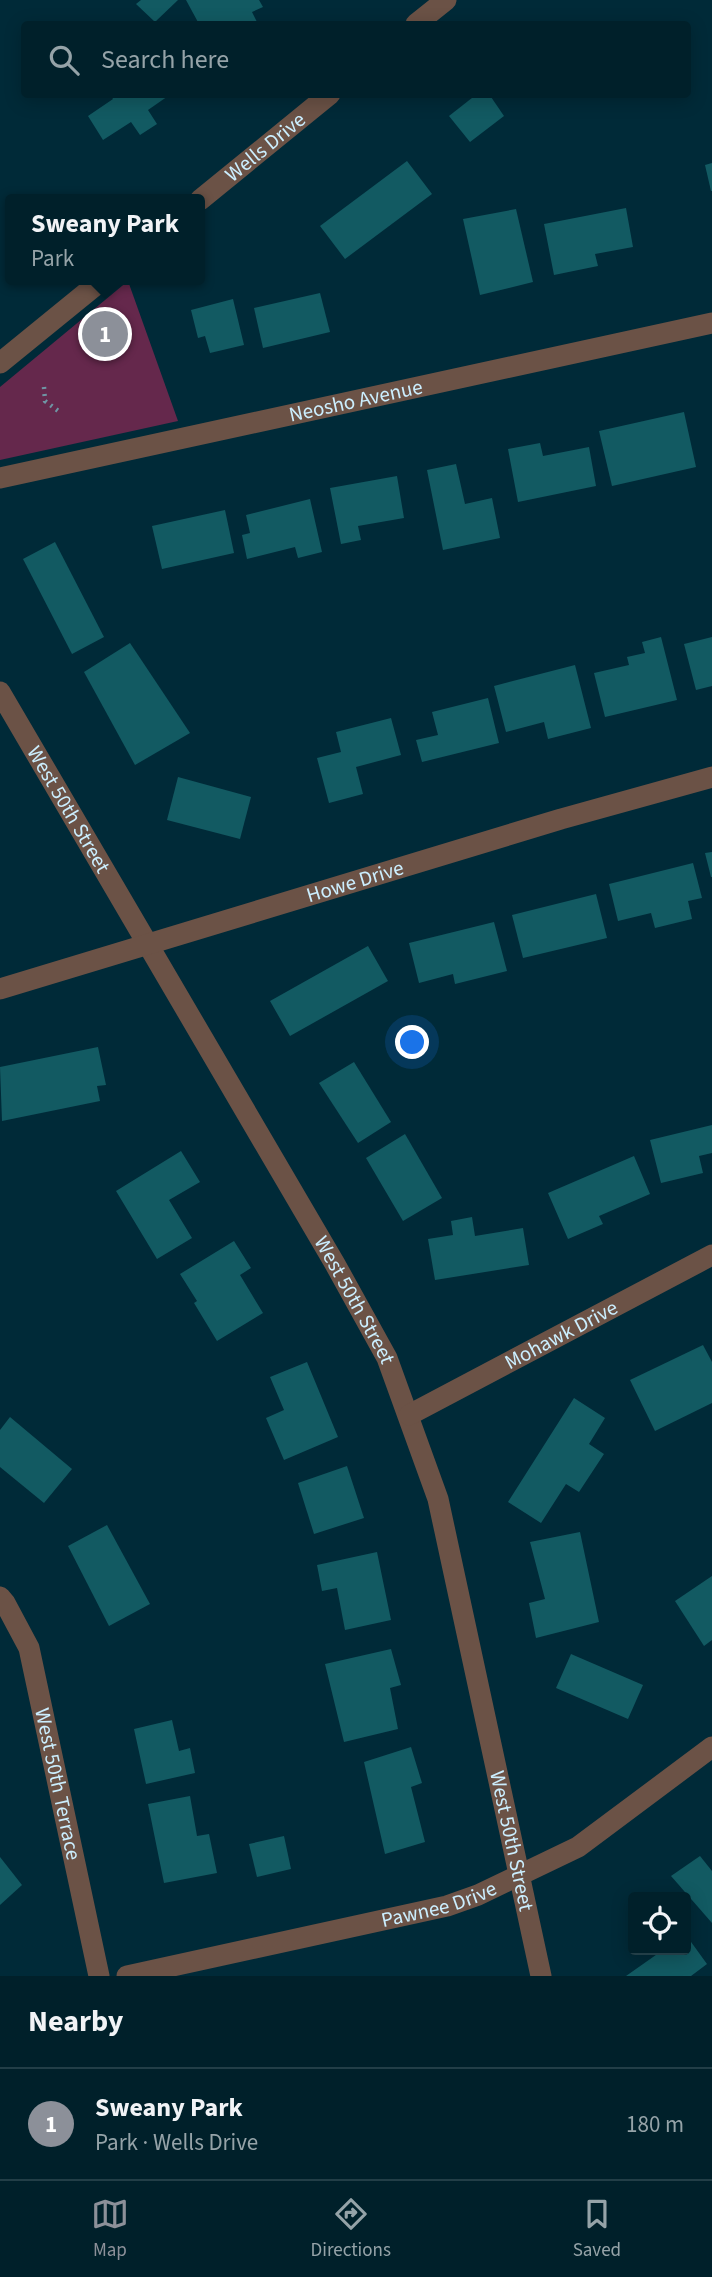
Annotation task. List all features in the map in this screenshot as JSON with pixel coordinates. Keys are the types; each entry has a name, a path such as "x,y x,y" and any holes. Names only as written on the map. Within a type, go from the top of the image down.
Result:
{"street":[{"path":"420,21 446,0"},
{"name":"Wells Drive","path":"205,196 325,98"},
{"path":"0,363 96,285"},
{"name":"Neosho Avenue","path":"0,478 712,323"},
{"name":"West 50th Street","path":"0,692 387,1358 438,1499 541,1976"},
{"name":"Howe Drive","path":"0,989 561,819 712,777"},
{"name":"Mohawk Drive","path":"409,1415 712,1255"},
{"name":"West 50th Terrace","path":"0,1597 29,1648 100,1976"},
{"name":"Pawnee Drive","path":"127,1976 447,1906 478,1895 578,1847 712,1747"}],"path":[{"path":"44,387 45,401 61,413"}],"shaded area":[{"path":"123,285 129,285 178,421 0,460 0,387"}],"building":[{"path":"141,0 178,0 156,21 136,4"},
{"path":"186,0 259,0 263,7 252,12 256,21 197,21"},
{"path":"165,98 148,110 157,124 140,135 131,122 103,140 88,116 113,99"},
{"path":"472,98 492,98 504,116 470,142 449,116"},
{"path":"407,161 432,194 345,259 320,226"},
{"path":"712,163 712,191 711,191 705,165"},
{"path":"626,208 633,247 595,254 598,266 554,275 544,224"},
{"path":"516,209 533,282 480,295 463,219"},
{"path":"320,293 330,332 263,348 254,308"},
{"path":"233,299 244,345 210,353 205,336 198,338 191,310"},
{"path":"684,412 696,467 612,486 599,431"},
{"path":"540,443 543,456 589,447 596,486 518,502 508,449"},
{"path":"456,464 465,504 492,498 500,538 443,550 427,470"},
{"path":"397,476 404,518 358,526 361,540 341,544 330,488"},
{"path":"310,499 322,552 298,558 295,547 247,559 242,535 250,533 246,515"},
{"path":"225,510 234,553 162,569 152,526"},
{"path":"55,542 104,637 72,654 23,559"},
{"path":"661,637 677,700 605,717 594,673 629,665 627,657 645,653 642,642"},
{"path":"712,637 712,686 696,690 684,644"},
{"path":"130,643 190,733 135,765 84,672"},
{"path":"575,665 591,728 548,739 544,722 506,732 494,686"},
{"path":"488,698 499,743 422,762 416,740 438,735 432,712"},
{"path":"391,718 401,755 356,767 363,794 329,803 317,758 341,752 336,732"},
{"path":"178,777 251,797 240,839 167,820"},
{"path":"712,852 712,877 711,877 705,853"},
{"path":"693,863 702,898 688,901 692,919 655,928 651,913 618,921 609,884"},
{"path":"596,894 607,938 523,958 512,915"},
{"path":"494,922 507,971 455,984 453,974 419,983 409,943"},
{"path":"368,946 388,981 290,1036 270,1001"},
{"path":"98,1047 106,1085 97,1086 100,1101 2,1121 0,1067"},
{"path":"354,1062 391,1122 358,1143 319,1083"},
{"path":"712,1125 712,1153 699,1156 703,1173 661,1183 650,1140"},
{"path":"405,1134 442,1198 403,1221 366,1158"},
{"path":"181,1151 200,1182 169,1200 192,1238 157,1259 116,1191"},
{"path":"634,1156 650,1194 599,1216 603,1224 568,1239 548,1193"},
{"path":"472,1217 475,1236 523,1228 529,1265 435,1280 428,1239 453,1235 451,1221"},
{"path":"234,1241 251,1268 240,1275 263,1313 217,1341 180,1274"},
{"path":"703,1345 712,1362 712,1403 655,1431 630,1380"},
{"path":"307,1362 338,1437 284,1460 266,1418 284,1410 270,1377"},
{"path":"574,1398 605,1418 589,1444 604,1454 579,1492 566,1484 541,1523 508,1502"},
{"path":"10,1417 72,1469 44,1503 0,1467 0,1430"},
{"path":"347,1466 364,1518 314,1534 298,1483"},
{"path":"107,1525 150,1604 109,1626 68,1546"},
{"path":"580,1532 599,1622 536,1638 529,1603 545,1599 530,1542"},
{"path":"377,1552 391,1620 345,1630 337,1588 322,1591 317,1565"},
{"path":"712,1576 712,1640 704,1646 675,1601"},
{"path":"391,1649 401,1685 390,1688 398,1729 344,1742 325,1664"},
{"path":"571,1654 643,1685 628,1719 556,1688"},
{"path":"172,1720 179,1751 190,1748 195,1773 146,1784 134,1729"},
{"path":"411,1747 422,1783 411,1787 425,1842 385,1854 364,1762"},
{"path":"190,1796 197,1836 209,1834 217,1873 164,1883 148,1804"},
{"path":"284,1836 291,1869 257,1877 249,1844"},
{"path":"700,1856 712,1871 712,1923 691,1899 691,1892 685,1892 671,1876"},
{"path":"0,1857 22,1885 0,1905"},
{"path":"691,1942 707,1964 691,1976 626,1976 656,1955 691,1955"}],"place":[{"name":"Sweany Park","path":"105,334"}]}
